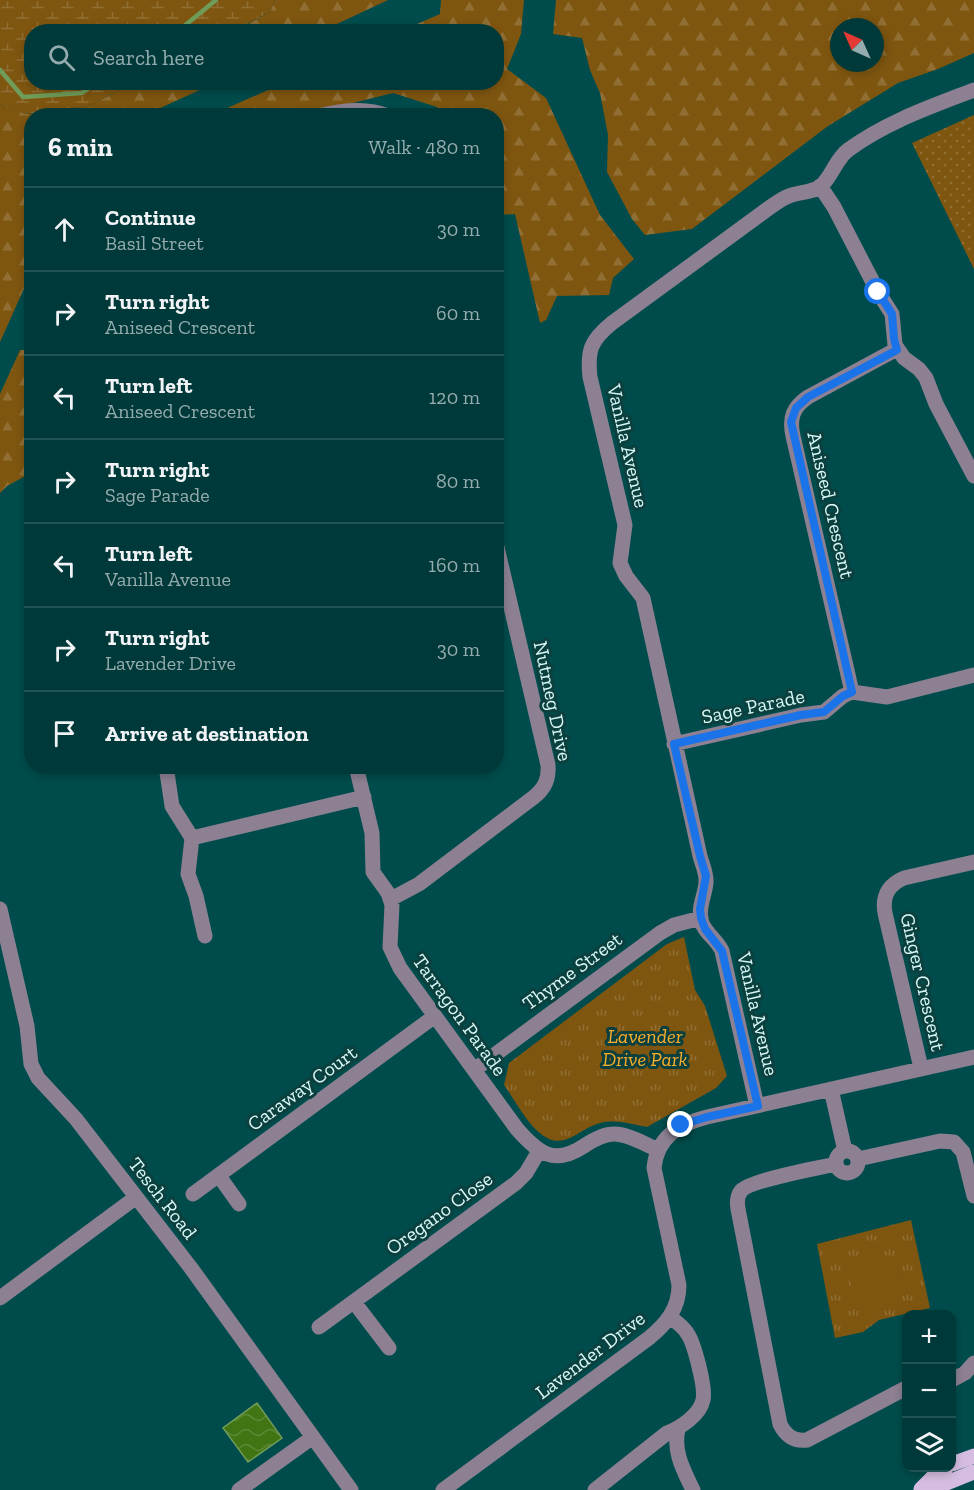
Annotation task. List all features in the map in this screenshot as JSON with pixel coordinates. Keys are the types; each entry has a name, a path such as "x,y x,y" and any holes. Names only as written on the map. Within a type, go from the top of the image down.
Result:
{"main road":[{"path":"956,1462 974,1456"},
{"path":"922,1489 938,1472"},
{"path":"922,1489 944,1484 974,1472"}],"street":[{"path":"974,90 904,117 878,131 842,156 820,186 834,207 878,292 892,314 897,350 923,373 936,404 974,476"},
{"name":"Vanilla Avenue","path":"758,1106 722,951 705,929 701,918 700,909 706,876 674,744 643,598 626,576 620,563 625,525 591,377 590,352 594,341 608,327 769,208 789,196 811,191 820,186"},
{"name":"Aniseed Crescent","path":"852,692 791,422 796,408 808,397 897,350"},
{"name":"Nutmeg Drive","path":"391,899 419,884 534,797 543,789 547,781 548,765 504,577"},
{"path":"852,692 887,698 974,675"},
{"name":"Sage Parade","path":"674,744 801,715 824,712 843,696 852,692"},
{"path":"166,774 172,806 192,838 188,874 196,896 205,936"},
{"path":"358,774 373,840 374,872 391,899"},
{"path":"192,838 364,797"},
{"name":"Ginger Crescent","path":"921,1068 884,906 885,896 895,882 904,878 974,862"},
{"name":"Tarragon Parade","path":"391,899 393,910 389,940 392,954 400,968 517,1129 540,1151"},
{"name":"Tesch Road","path":"0,909 27,1026 30,1057 34,1071 41,1082 76,1119 198,1278 351,1490"},
{"name":"Thyme Street","path":"474,1070 660,933 674,925 701,918"},
{"name":"Caraway Court","path":"193,1194 435,1016"},
{"path":"540,1151 555,1157 572,1154 598,1138 614,1134 658,1150 667,1136 681,1125 707,1117 974,1057"},
{"path":"831,1089 846,1158"},
{"path":"902,1390 807,1440 793,1439 785,1433 780,1424 738,1209 738,1197 742,1190 754,1183 846,1158 940,1141 954,1142 963,1152 974,1196"},
{"name":"Lavender Drive","path":"443,1490 649,1338 670,1317 678,1301 679,1286 655,1175 655,1158 658,1150"},
{"name":"Oregano Close","path":"319,1327 516,1183 526,1173 540,1151"},
{"path":"219,1176 239,1204"},
{"path":"0,1298 135,1198"},
{"path":"354,1302 389,1348"},
{"path":"595,1490 666,1433 678,1429 698,1410 704,1400 691,1339 682,1326 670,1317"},
{"path":"956,1378 965,1373 974,1363"},
{"path":"678,1429 677,1454 693,1490"},
{"path":"242,1489 313,1437"},
{"path":"648,1449 677,1454"}],"green space":[{"path":"0,0 275,0 270,12 247,24 24,24 24,90 120,90 89,106 73,108 24,108 24,114 0,105"},
{"path":"275,0 388,0 337,24 248,24 270,12"},
{"path":"441,0 524,0 521,34 507,69 546,98 600,215 634,259 613,278 609,295 557,296 546,320 540,323 515,214 504,215 504,108 438,108 393,93 332,108 227,108 268,90 504,90 504,24 417,24 440,14"},
{"path":"556,0 974,0 974,53 898,83 828,126 692,229 645,235 632,219 607,172 608,135 600,93 590,70 582,38 553,34"},
{"path":"120,90 200,90 160,108 73,108 89,106"},
{"path":"0,105 24,113 24,289 0,342"},
{"path":"974,115 974,269 912,143"},
{"path":"20,350 24,350 24,477 7,486 0,493 0,394"},
{"name":"Lavender Drive Park","path":"684,937 695,990 705,1006 727,1076 716,1088 647,1127 624,1122 606,1122 592,1126 571,1138 557,1141 541,1134 526,1118 504,1085 509,1063 667,944"},
{"path":"911,1220 930,1308 902,1310 902,1315 879,1320 863,1332 835,1338 817,1244"},
{"path":"875,1253 884,1255 895,1264 900,1278 898,1287 889,1298 875,1303 866,1301 855,1292 850,1278 852,1269 861,1258"}],"water":[{"path":"257,1403 282,1438 248,1462 223,1428"}],"waterway":[{"path":"187,24 216,0"},
{"path":"0,70 23,97 82,93 86,90"}],"route":[{"path":"681,1125 758,1106 722,951 720,945 705,929 701,918 700,909 707,882 674,744 801,715 824,712 843,696 852,692 791,422 798,404 808,397 897,350 893,334 894,320 878,292"}]}
